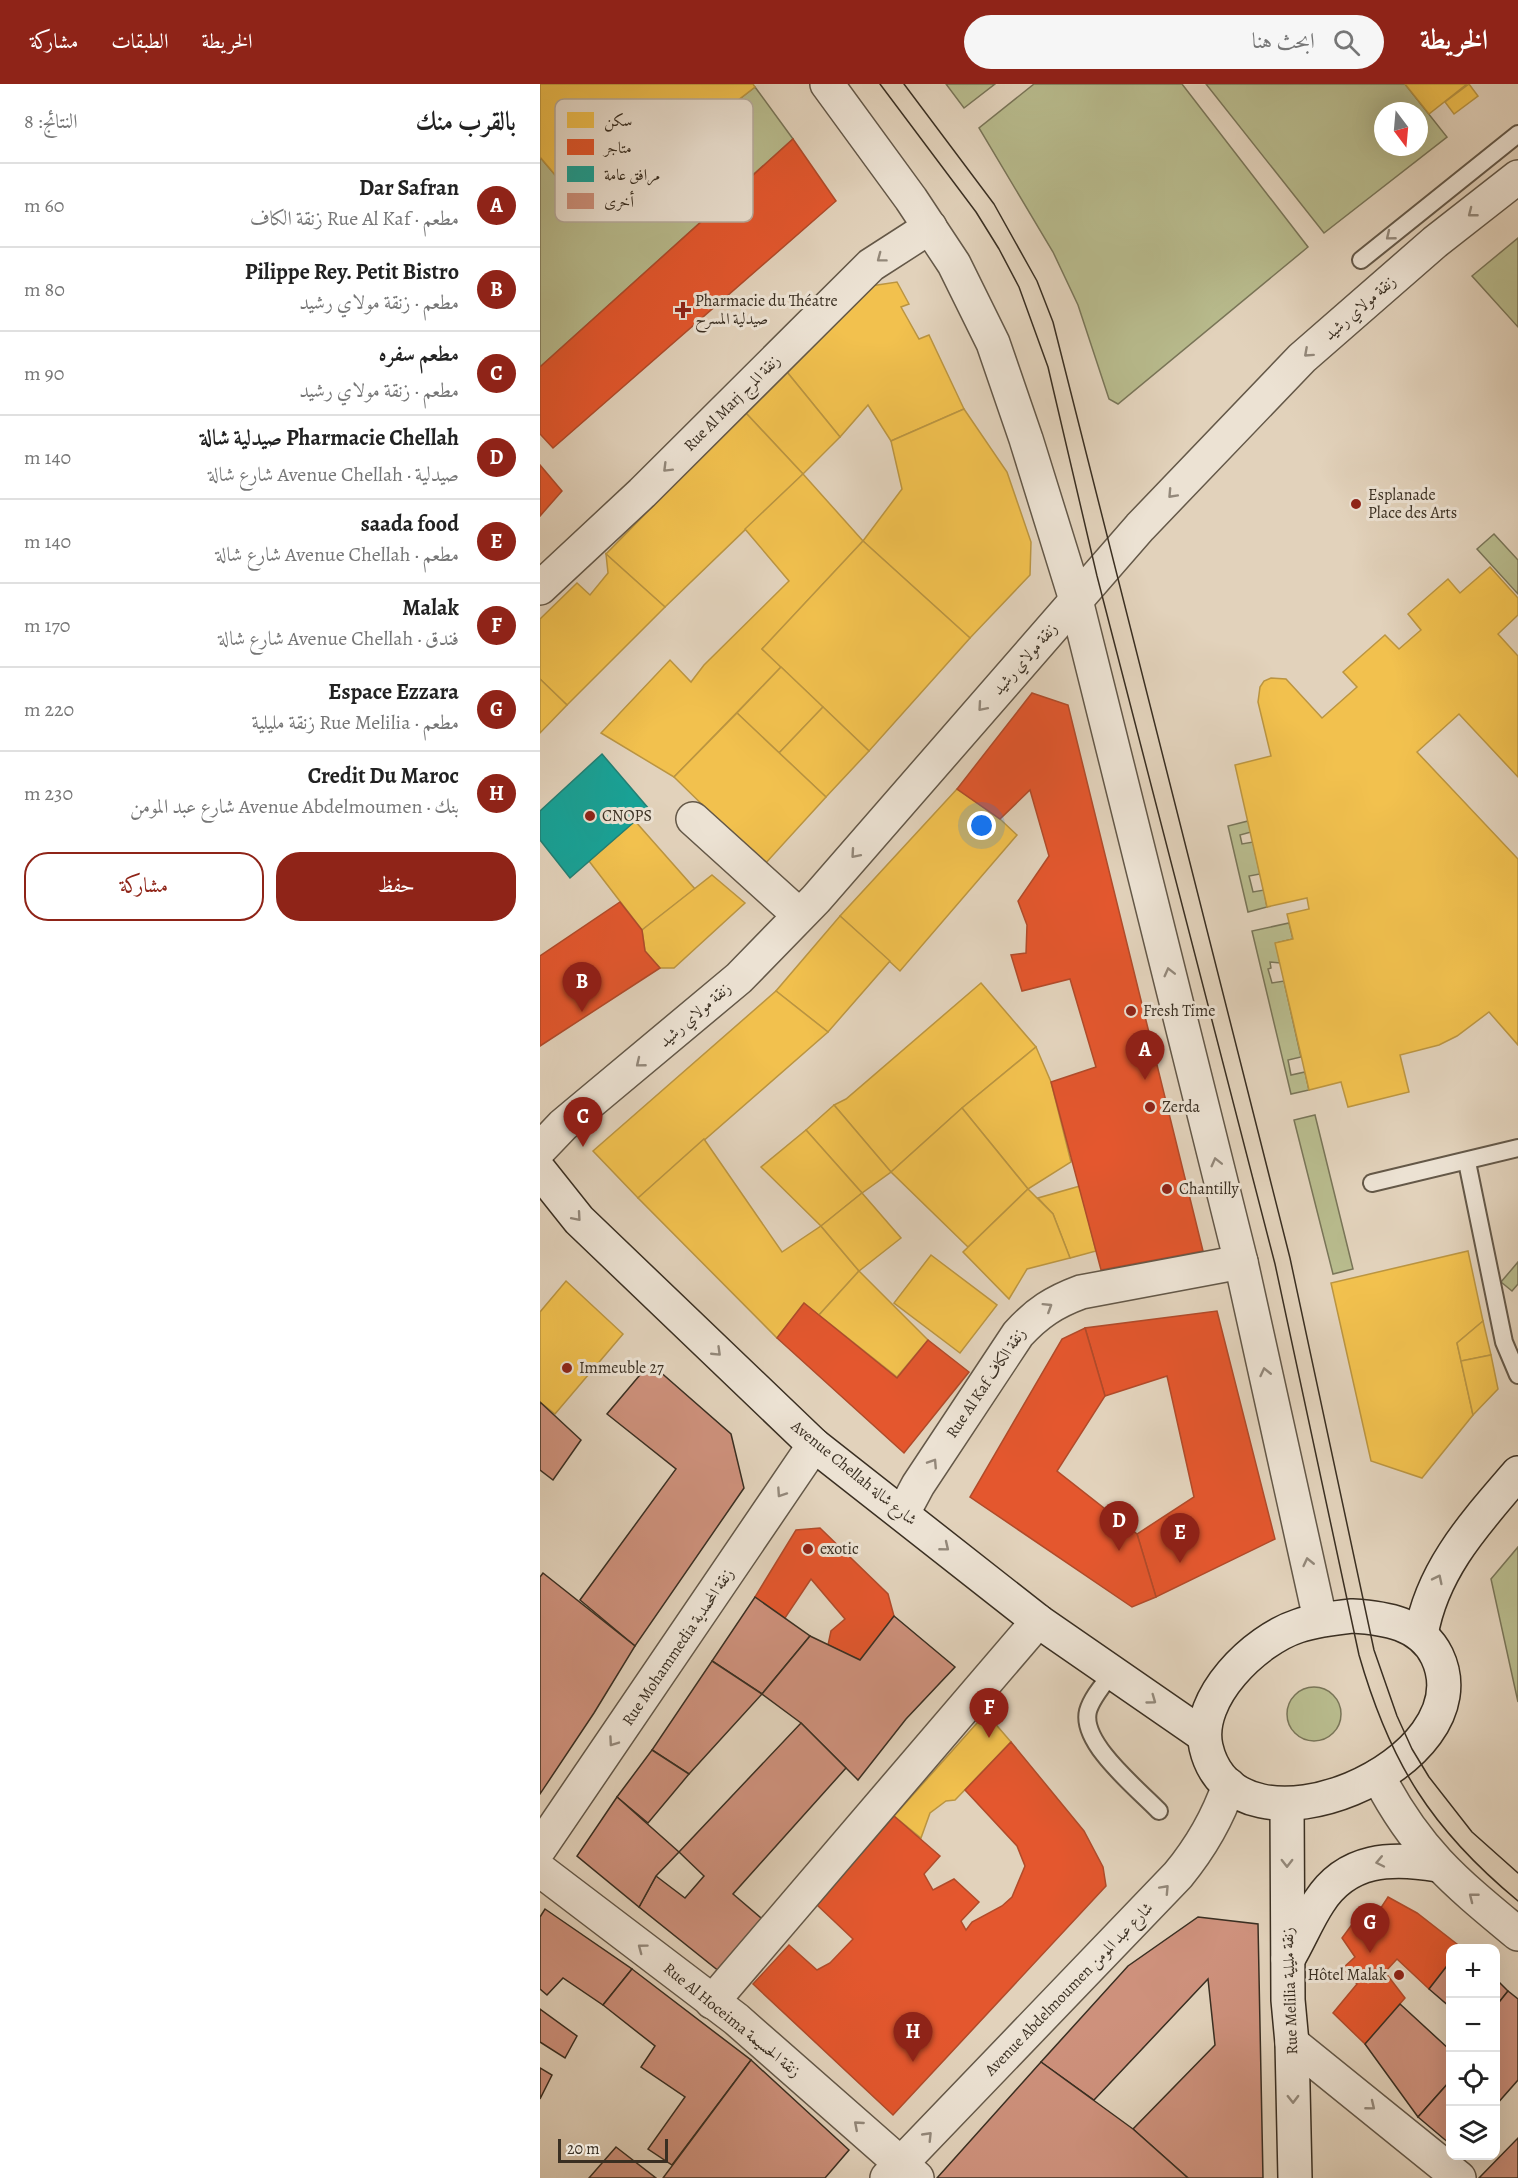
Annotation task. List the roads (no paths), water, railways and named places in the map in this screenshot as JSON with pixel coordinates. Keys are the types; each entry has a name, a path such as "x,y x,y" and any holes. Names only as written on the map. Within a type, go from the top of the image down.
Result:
{"street":[{"path":"827,84 954,264 993,343 1076,600 1241,1262 1320,1619"},
{"name":"زنقة مولاي رشيد","path":"540,1149 563,1125 739,978 798,914 816,899 1140,527 1302,358 1435,242 1518,177"},
{"name":"Rue Al Marj زنقة المرج","path":"540,588 642,493 871,265 930,227"},
{"path":"693,819 798,914"},
{"name":"Avenue Chellah شارع شالة","path":"540,1171 579,1220 814,1445 1038,1621 1203,1734"},
{"name":"Rue Al Kaf زنقة الكاف","path":"903,1513 918,1485 1018,1334 1036,1314 1057,1301 1081,1292 1241,1262"},
{"name":"Rue Mohammedia زنقة المحمدية","path":"540,1848 814,1445"},
{"path":"1421,1635 1425,1611 1446,1564 1518,1473"},
{"path":"1352,1616 1396,1621 1421,1635 1434,1649 1441,1665 1444,1683 1443,1701 1437,1719 1426,1734 1378,1776 1334,1796 1287,1804 1266,1803 1246,1796 1229,1785 1216,1770 1203,1734 1210,1711 1221,1689 1236,1669 1274,1637 1297,1626 1320,1619 1352,1616"},
{"path":"712,2002 1038,1621"},
{"path":"1378,1776 1414,1837 1438,1865 1518,1934"},
{"name":"Avenue Abdelmoumen شارع عبد المومن","path":"902,2173 1173,1881 1200,1848 1217,1818 1229,1785"},
{"name":"Rue Melilia زنقة مليلية","path":"1287,1804 1288,1959 1295,2178"},
{"path":"1288,1959 1318,1904 1337,1881 1353,1871 1394,1859 1438,1865"},
{"name":"Rue Al Hoceima زنقة الحسيمة","path":"540,1870 736,2019 902,2173"},
{"path":"1292,2043 1459,2178"}],"lane":[{"path":"1361,260 1518,134"},
{"path":"1372,1183 1518,1148"},
{"path":"1467,1162 1504,1341 1518,1375"},
{"path":"1113,1672 1092,1700 1087,1721 1089,1731 1100,1750 1159,1811"}],"tram line":[{"path":"880,84 976,212 999,249 1019,287 1048,367 1097,576 1275,1264 1359,1655 1371,1694 1400,1761 1418,1792 1461,1847 1518,1901"},
{"path":"904,84 994,204 1037,281 1053,322 1290,1258 1374,1650 1397,1716 1412,1749 1429,1777 1472,1832 1518,1873"}],"place":[{"name":"Pharmacie du Théatre صيدلية المسرح","path":"683,310"},
{"name":"Esplanade Place des Arts","path":"1356,504"},
{"name":"CNOPS","path":"590,816"},
{"name":"Fresh Time","path":"1131,1011"},
{"name":"Pilippe Rey. Petit Bistro","path":"582,1012"},
{"name":"Dar Safran","path":"1145,1080"},
{"name":"Zerda","path":"1150,1107"},
{"name":"مطعم سفره","path":"583,1147"},
{"name":"Chantilly","path":"1167,1189"},
{"name":"Immeuble 27","path":"567,1368"},
{"name":"exotic","path":"808,1549"},
{"name":"Pharmacie Chellah صيدلية شالة","path":"1119,1551"},
{"name":"saada food","path":"1180,1563"},
{"name":"Malak","path":"989,1738"},
{"name":"Espace Ezzara","path":"1370,1953"},
{"name":"Hôtel Malak","path":"1399,1975"},
{"name":"Credit Du Maroc","path":"913,2062"}]}
